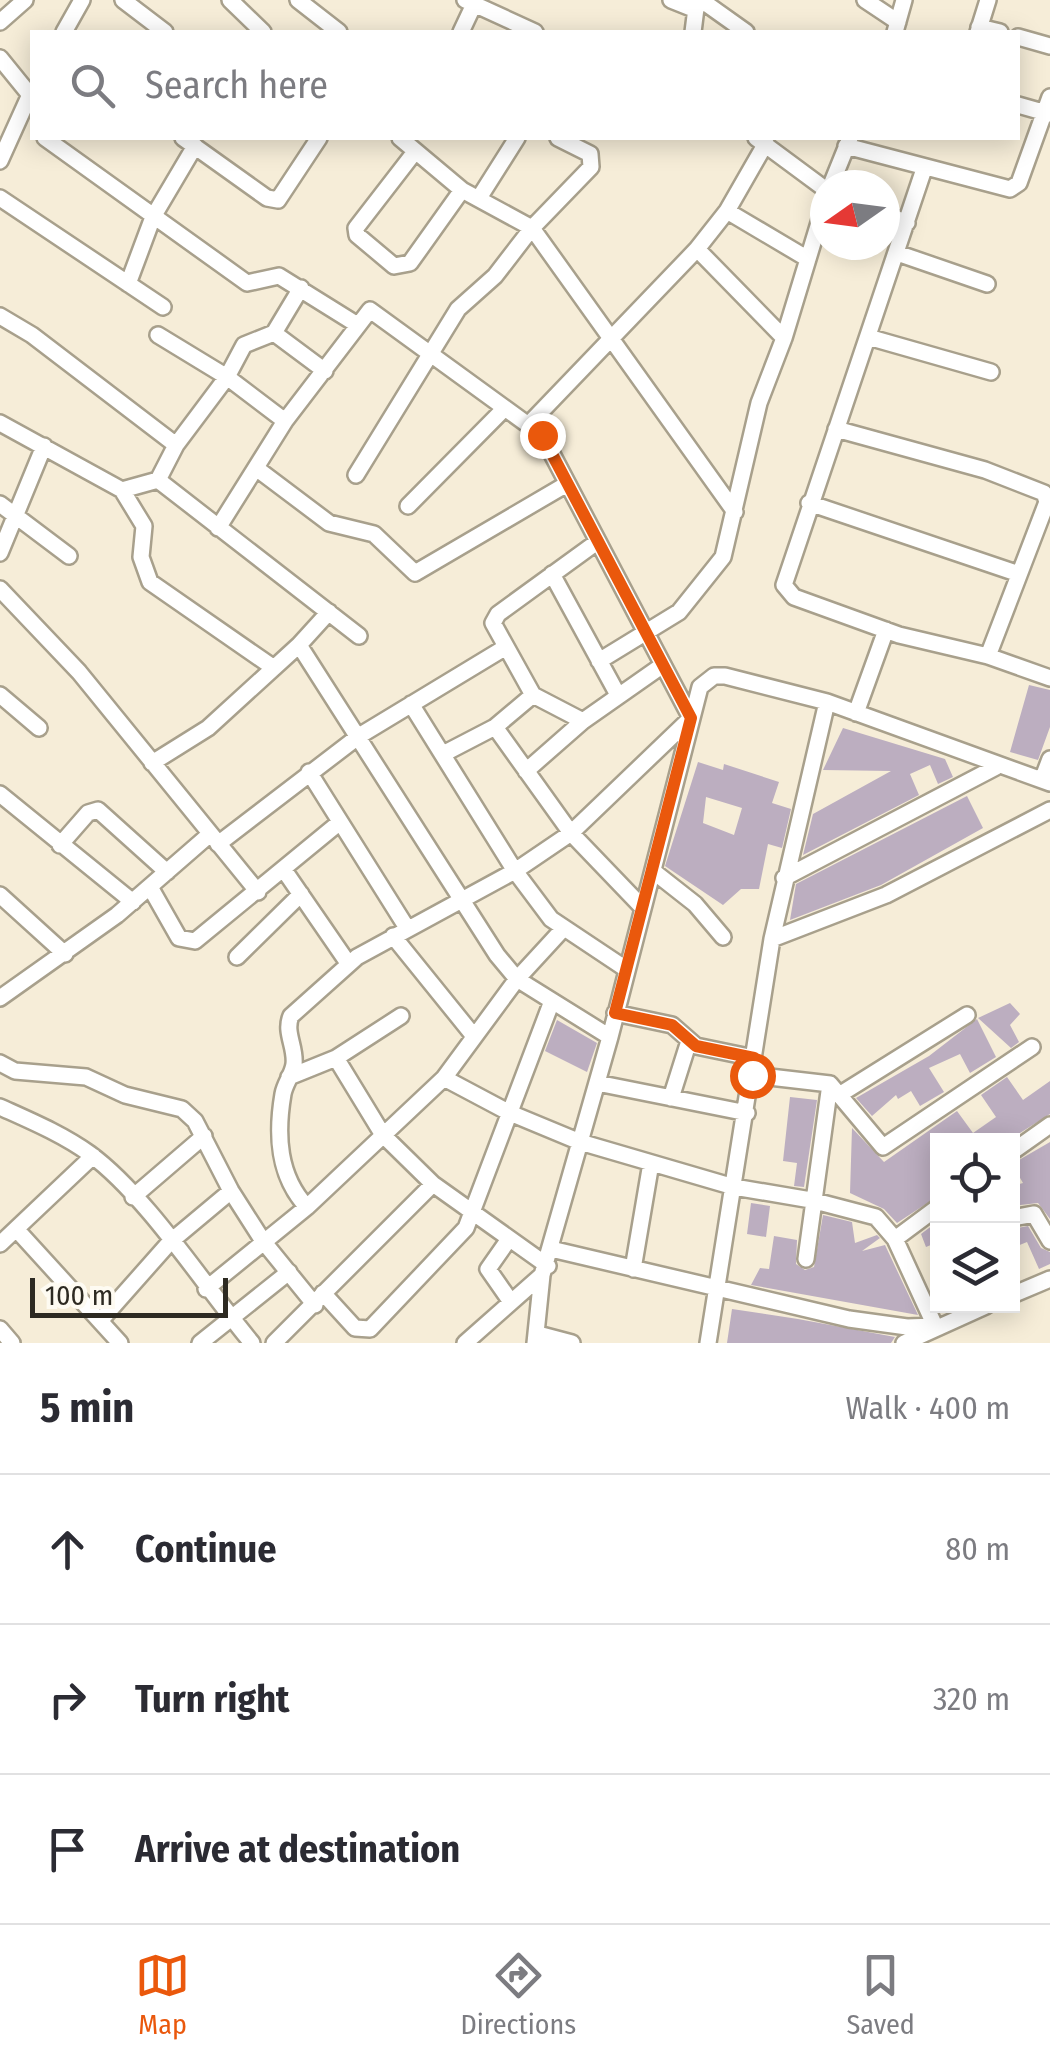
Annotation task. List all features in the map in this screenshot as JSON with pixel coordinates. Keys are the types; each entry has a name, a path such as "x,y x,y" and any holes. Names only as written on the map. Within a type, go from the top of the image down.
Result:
{"street":[{"path":"0,22 24,0"},
{"path":"65,30 82,0"},
{"path":"123,0 162,30"},
{"path":"230,0 261,30"},
{"path":"298,0 336,30"},
{"path":"672,0 698,3 743,30"},
{"path":"865,0 896,27 904,0"},
{"path":"979,30 988,0"},
{"path":"463,30 472,2 532,30"},
{"path":"693,30 698,3"},
{"path":"1020,38 1050,46"},
{"path":"0,58 30,91"},
{"path":"0,162 26,123 30,98"},
{"path":"836,170 848,142 924,169 1010,189 1019,183 1049,108 1020,105"},
{"path":"48,140 247,283 254,284 274,274 356,324"},
{"path":"128,284 153,217 189,142 268,198 278,200 313,140"},
{"path":"404,140 414,153 462,190 532,228 735,512"},
{"path":"479,198 516,140"},
{"path":"356,475 433,356 458,309 495,276 532,228 591,167 590,154 562,140"},
{"path":"531,422 697,249 727,210 761,140 810,174"},
{"path":"414,153 356,228 357,235 394,266 410,263 462,190"},
{"path":"900,244 924,169"},
{"path":"0,198 163,307"},
{"path":"727,210 808,259"},
{"path":"900,220 907,223"},
{"path":"697,249 784,338"},
{"path":"599,661 679,612 712,576 724,556 759,403 810,252"},
{"path":"900,254 987,284"},
{"path":"895,260 809,502 784,586 786,592 886,630 988,656 1050,678"},
{"path":"122,490 158,480 176,444 227,377 244,344 274,333 301,288"},
{"path":"218,528 286,421 356,324 373,311 505,408 531,422 660,667 691,718"},
{"path":"0,316 32,335 176,444"},
{"path":"274,333 325,371"},
{"path":"158,335 227,377 286,421"},
{"path":"868,337 992,372"},
{"path":"408,506 505,408"},
{"path":"0,423 122,490 144,526 140,557 150,582 274,668"},
{"path":"836,429 985,470 1044,493 1047,502 988,656"},
{"path":"0,553 8,508 44,446"},
{"path":"256,468 329,523 374,534 415,572 567,484"},
{"path":"158,480 358,636"},
{"path":"809,502 1019,574"},
{"path":"8,508 69,556"},
{"path":"583,721 533,695 494,619 597,542"},
{"path":"552,574 618,695"},
{"path":"0,589 78,672 258,892"},
{"path":"152,763 200,734 299,645 329,612"},
{"path":"856,713 886,630"},
{"path":"299,645 517,979 610,1037"},
{"path":"0,998 65,954 166,872 359,736 506,646"},
{"path":"526,770 583,721 660,667"},
{"path":"572,1343 537,1338 545,1271 700,687 714,676 827,702 996,767 1046,782 1050,758"},
{"path":"0,695 39,728"},
{"path":"443,754 495,727 533,695"},
{"path":"708,1343 772,940 827,702"},
{"path":"411,704 515,870 563,930 626,969"},
{"path":"307,1208 285,1174 280,1143 294,1064 289,1021 348,963 515,870 571,832 691,718"},
{"path":"495,727 571,832 643,908"},
{"path":"784,878 996,767"},
{"path":"309,772 400,932 473,1035"},
{"path":"0,794 133,902"},
{"path":"60,845 88,814 98,810 166,872"},
{"path":"772,940 886,895 1050,810"},
{"path":"150,887 172,930 188,942 206,934 340,822"},
{"path":"284,870 348,963"},
{"path":"653,870 695,904 723,937"},
{"path":"237,957 301,894"},
{"path":"0,895 65,954"},
{"path":"206,1289 307,1208 444,1078 517,979 563,930"},
{"path":"0,1063 15,1070 86,1077 125,1095 182,1109 204,1136 231,1191 289,1272 356,1328 370,1329 466,1228 552,1000"},
{"path":"615,1013 672,1025 689,1041 753,1066 834,1090 883,1147 1032,1047"},
{"path":"806,1260 811,1200 834,1090 967,1015"},
{"path":"289,1078 336,1058 401,1016"},
{"path":"672,1098 689,1041"},
{"path":"336,1058 383,1135 433,1184 545,1271"},
{"path":"444,1078 510,1114 580,1142 734,1187 811,1200 876,1217 895,1239 936,1326"},
{"path":"597,1083 747,1112"},
{"path":"2,1111 56,1132 93,1156 133,1197 252,1343"},
{"path":"1020,1146 1050,1125"},
{"path":"133,1197 204,1136"},
{"path":"0,1244 93,1156"},
{"path":"633,1270 651,1163"},
{"path":"274,1343 433,1184"},
{"path":"100,1321 170,1242 231,1191"},
{"path":"1020,1217 1034,1214 1050,1241"},
{"path":"895,1239 930,1215"},
{"path":"16,1230 120,1343"},
{"path":"509,1240 488,1269 512,1302"},
{"path":"551,1249 719,1291 875,1324 936,1326"},
{"path":"465,1343 545,1271"},
{"path":"200,1343 289,1272"},
{"path":"1020,1291 1050,1279"},
{"path":"904,1343 968,1313"},
{"path":"0,1329 12,1343"}],"building":[{"path":"1029,685 1050,690 1050,727 1038,760 1010,752"},
{"path":"843,728 945,759 953,777 938,784 930,765 910,774 919,795 803,855 813,814 891,771 823,770"},
{"path":"698,762 723,770 724,764 779,782 772,803 791,809 782,848 768,844 759,889 741,889 723,905 665,866","holes":["706,797 742,808 734,835 703,823"]},
{"path":"967,796 983,828 881,885 790,920 796,884"},
{"path":"1010,1003 1020,1014 1010,1025 1019,1042 1011,1048 978,1018"},
{"path":"977,1019 996,1057 970,1073 960,1054 929,1068 944,1092 920,1106 911,1091 898,1099 896,1095 872,1116 856,1098 929,1056"},
{"path":"557,1020 597,1043 587,1072 545,1051"},
{"path":"1007,1077 1023,1100 1050,1081 1050,1114 1020,1133 973,1133 996,1117 981,1095"},
{"path":"790,1097 817,1100 804,1187 794,1186 797,1163 783,1161"},
{"path":"957,1111 973,1133 930,1133 930,1201 897,1223 884,1209 850,1193 852,1128 884,1162"},
{"path":"1050,1142 1050,1219 1038,1203 1020,1205 1020,1159"},
{"path":"751,1203 770,1206 766,1237 747,1234"},
{"path":"823,1215 852,1222 855,1243 877,1235 880,1238 862,1251 885,1245 918,1315 751,1285 760,1268 769,1269 774,1236 797,1240 796,1264 805,1270 814,1267"},
{"path":"1028,1226 1041,1248 1050,1252 1050,1264 1039,1269 1027,1242 1020,1245 1020,1228"},
{"path":"930,1227 930,1245 926,1247 921,1234"},
{"path":"732,1309 895,1337 891,1343 727,1343"}],"route":[{"path":"542,435 660,667 691,718 615,1013 672,1025 696,1046 754,1058 752,1075"}]}
